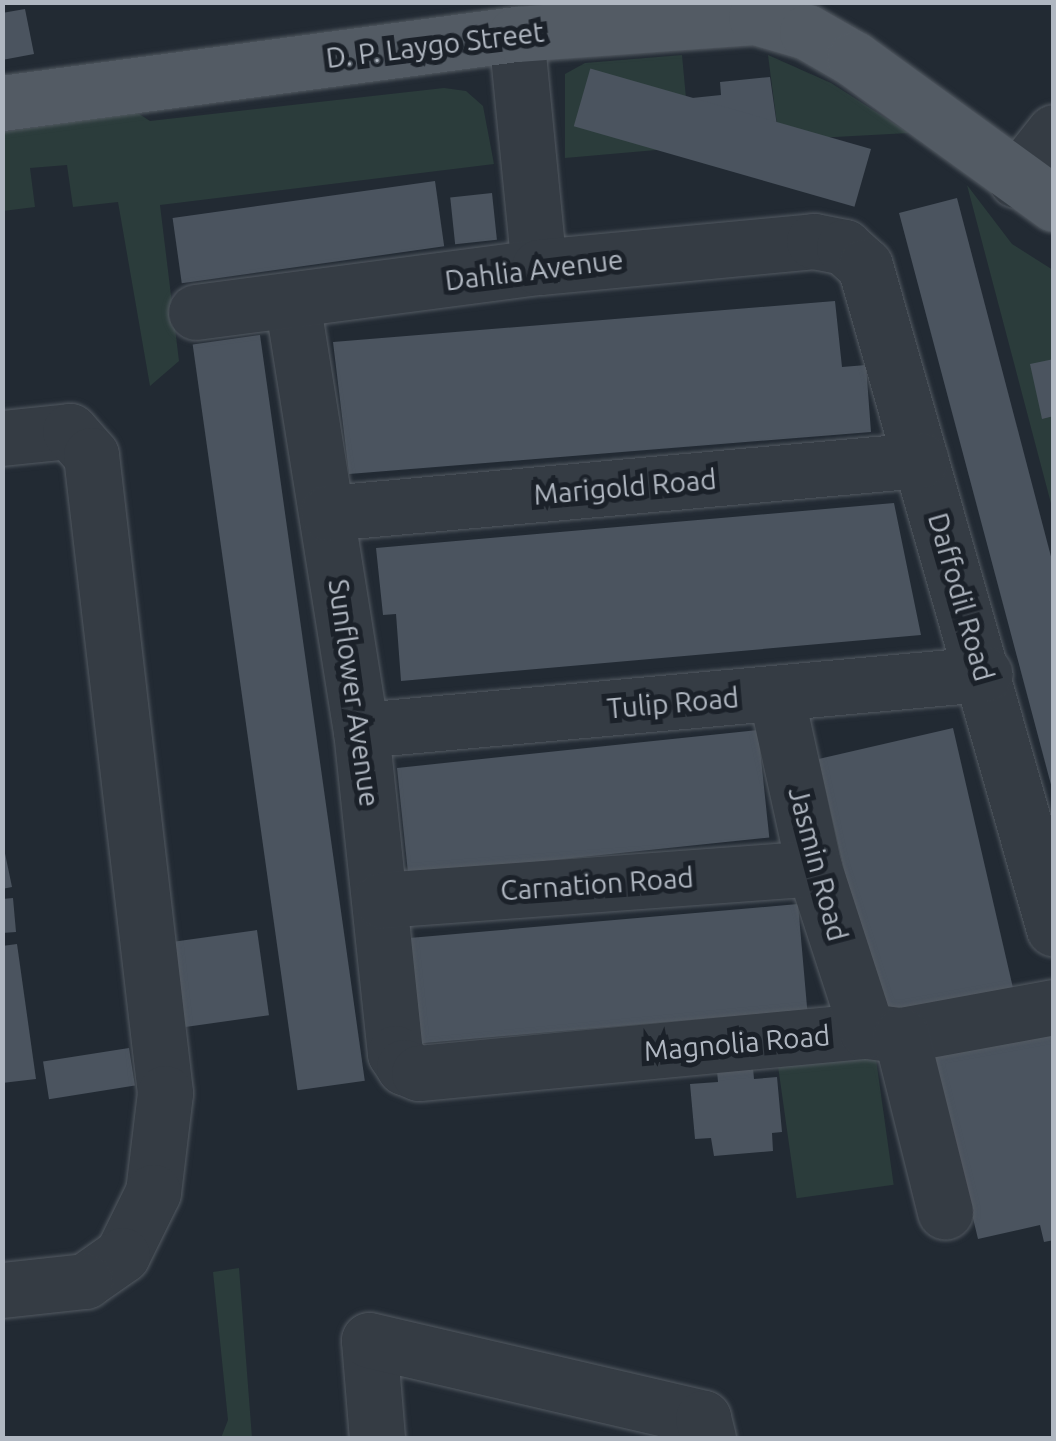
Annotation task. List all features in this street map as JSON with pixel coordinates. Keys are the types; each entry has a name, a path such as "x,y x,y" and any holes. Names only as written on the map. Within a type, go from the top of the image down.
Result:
{"main road":[{"name":"D. P. Laygo Street","path":"2,103 516,34 756,17 807,32 854,58 1035,192"}],"street":[{"path":"516,34 539,267"},
{"path":"1035,192 1054,132"},
{"name":"Dahlia Avenue","path":"196,312 539,267 814,242 844,247 865,266"},
{"name":"Daffodil Road","path":"865,266 1054,929"},
{"name":"Sunflower Avenue","path":"292,301 361,730 395,1053 419,1074"},
{"path":"2,438 70,431 91,455 165,1092 153,1192 122,1255 85,1281 2,1290"},
{"name":"Marigold Road","path":"328,513 922,460"},
{"name":"Tulip Road","path":"361,730 984,674"},
{"name":"Jasmin Road","path":"776,694 814,868 884,1033 946,1212"},
{"name":"Carnation Road","path":"381,900 814,868"},
{"name":"Magnolia Road","path":"419,1074 884,1033 1054,1007"},
{"path":"377,1438 369,1340 703,1418 708,1438"}],"shaded area":[{"path":"682,55 686,98 674,101 679,148 565,158 565,74 585,63"},
{"path":"768,55 831,83 909,133 779,140"},
{"path":"444,88 466,91 483,106 494,164 160,205 179,361 150,386 118,202 73,207 67,165 30,168 35,207 3,211 3,132 136,112 150,121"},
{"path":"967,185 1012,244 1053,270 1053,511"},
{"path":"875,1052 894,1185 797,1198 778,1066"},
{"path":"239,1268 252,1438 221,1438 228,1420 213,1272"}],"building":[{"path":"25,9 34,54 2,60 2,13"},
{"path":"590,69 871,149 854,207 574,126"},
{"path":"770,77 779,140 679,148 673,100 721,95 720,82"},
{"path":"435,181 444,246 182,283 173,218"},
{"path":"492,193 497,240 455,244 450,197"},
{"path":"957,198 1054,568 1054,796 899,213"},
{"path":"835,301 842,367 866,365 871,432 349,474 333,342"},
{"path":"260,335 365,1081 297,1090 193,344"},
{"path":"1054,359 1054,416 1042,419 1030,364"},
{"path":"894,503 921,635 401,681 396,614 383,615 376,548"},
{"path":"953,728 1013,988 879,1019 819,759"},
{"path":"758,730 769,837 408,875 397,768"},
{"path":"2,839 12,887 2,889"},
{"path":"13,898 16,932 2,933 2,899"},
{"path":"798,904 807,1010 416,1044 406,938"},
{"path":"257,930 269,1015 175,1028 163,943"},
{"path":"17,944 36,1079 2,1083 2,946"},
{"path":"1054,1033 1054,1240 1044,1242 1040,1225 978,1239 932,1047 992,1036 995,1046"},
{"path":"129,1048 135,1086 49,1099 43,1062"},
{"path":"753,1068 754,1079 777,1077 782,1132 772,1133 773,1151 714,1156 711,1138 695,1139 690,1084 718,1082 717,1071"}]}
